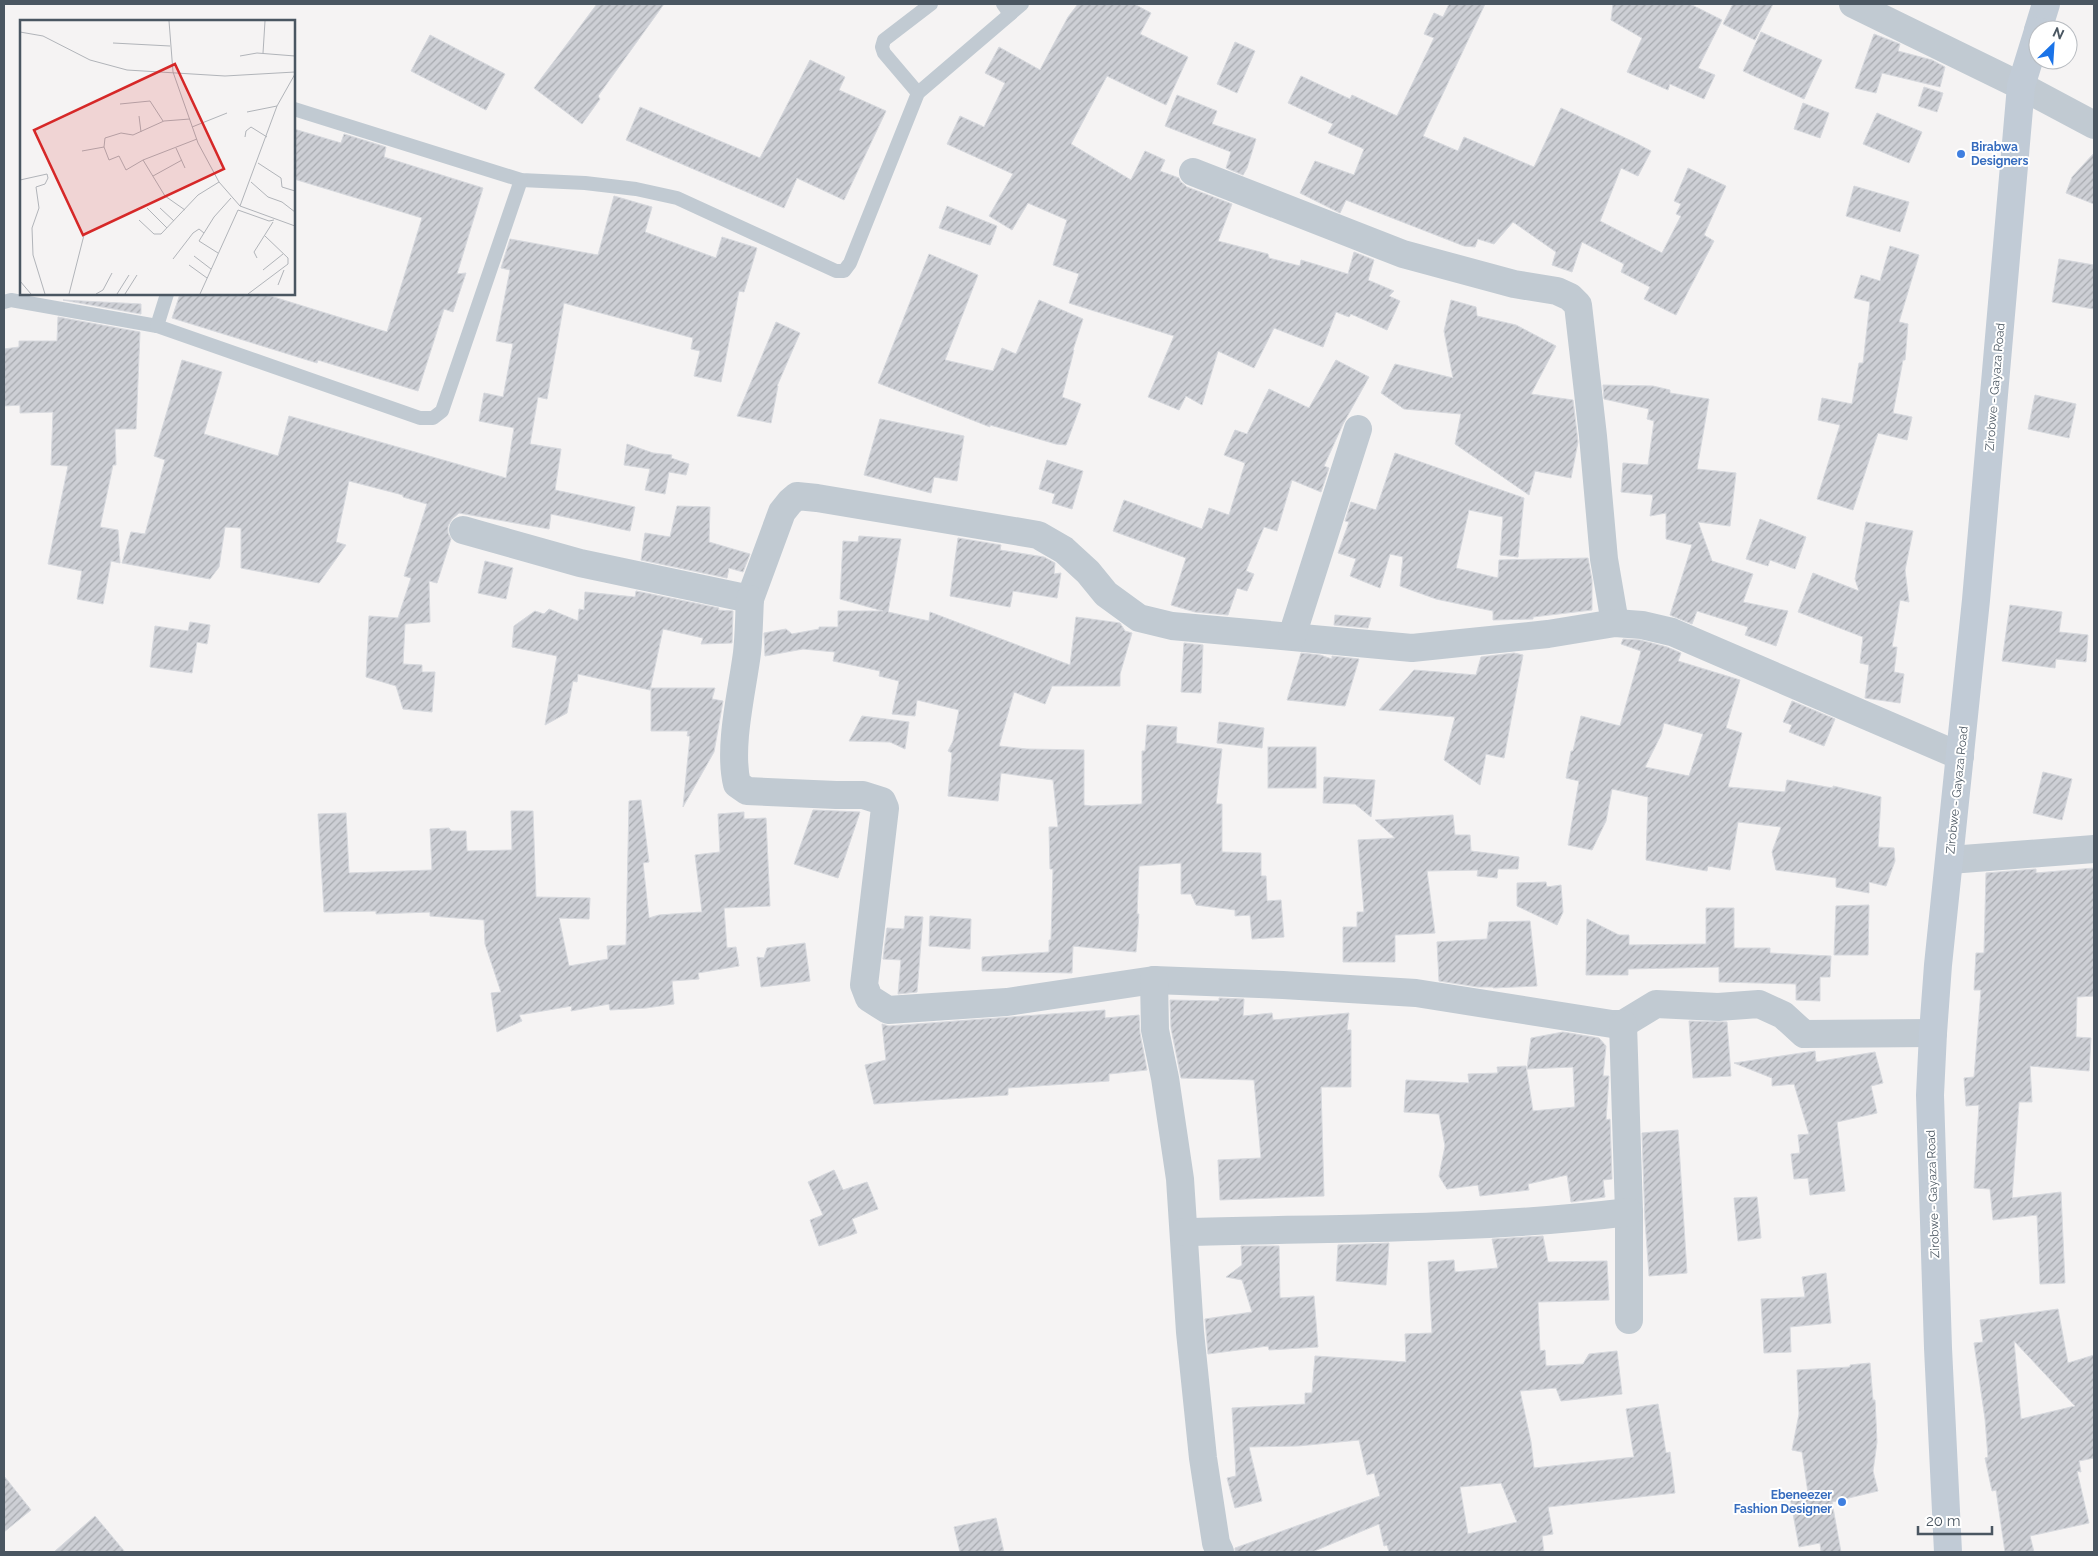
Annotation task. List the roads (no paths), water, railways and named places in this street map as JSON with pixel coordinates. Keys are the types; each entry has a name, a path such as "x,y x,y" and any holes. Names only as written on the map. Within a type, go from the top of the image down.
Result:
{"street":[{"path":"1853,4 2021,86 2094,125"},
{"name":"Zirobwe - Gayaza Road","path":"2041,20 2046,4"},
{"name":"Zirobwe - Gayaza Road","path":"1948,1552 1938,1358 1930,1095 1933,1033 1938,964 1975,609 2021,86 2028,63"},
{"path":"1193,172 1403,254 1514,284 1557,291 1570,297 1578,305 1593,436 1604,559 1615,623"},
{"path":"1292,636 1358,429"},
{"path":"1933,1033 1804,1034 1783,1015 1760,1004 1718,1007 1656,1004 1623,1024 1612,1024 1416,993 1154,980 1007,1002 888,1010 869,998 864,984 885,808 882,801 863,795 747,791 737,784 734,770 735,745 748,650 750,599 782,512 797,496 1038,535 1064,550 1088,572 1106,594 1139,618 1172,626 1412,648 1548,634 1615,623 1642,625 1672,632 1960,756"},
{"path":"463,530 580,563 750,599"},
{"path":"1950,860 2094,850"},
{"path":"1154,980 1155,1030 1167,1087 1180,1179 1190,1332 1203,1458 1216,1543 1220,1552"},
{"path":"1623,1024 1629,1212 1629,1320"},
{"path":"1184,1232 1475,1226 1557,1221 1629,1212"}],"lane":[{"path":"918,93 884,53 882,47 884,40 931,4"},
{"path":"295,109 521,180 586,183 636,189 677,198 836,271 844,271 850,264 918,93 1006,9 1022,4"},
{"path":"4,302 11,300 157,326 420,418 433,418 442,411 521,180"},
{"path":"157,326 167,295"}],"place":[{"name":"Birabwa Designers","path":"1961,154"},
{"name":"Ebeneezer Fashion Designer","path":"1842,1502"}]}
